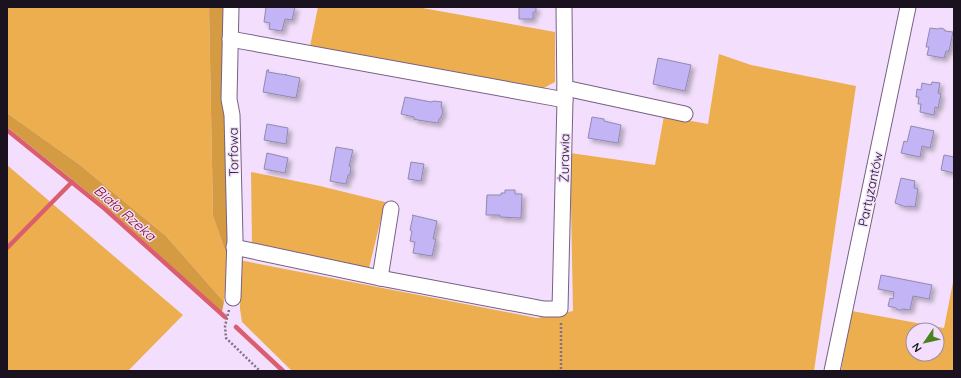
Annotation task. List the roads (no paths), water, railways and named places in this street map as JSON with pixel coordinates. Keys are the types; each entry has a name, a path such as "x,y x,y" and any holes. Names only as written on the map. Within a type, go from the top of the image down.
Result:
{"street":[{"name":"Torfowa","path":"231,7 229,99 232,115 234,248 233,298"},
{"name":"Żurawia","path":"380,278 544,309 560,308 565,94 564,7"},
{"name":"Partyzantów","path":"832,371 908,7"},
{"path":"230,39 685,114"},
{"path":"234,248 380,278 391,210"}],"waterway":[{"name":"Biała Rzeka","path":"7,130 105,209 225,317"},
{"path":"7,248 72,182"},
{"name":"Biała Rzeka","path":"236,327 283,371"}]}
